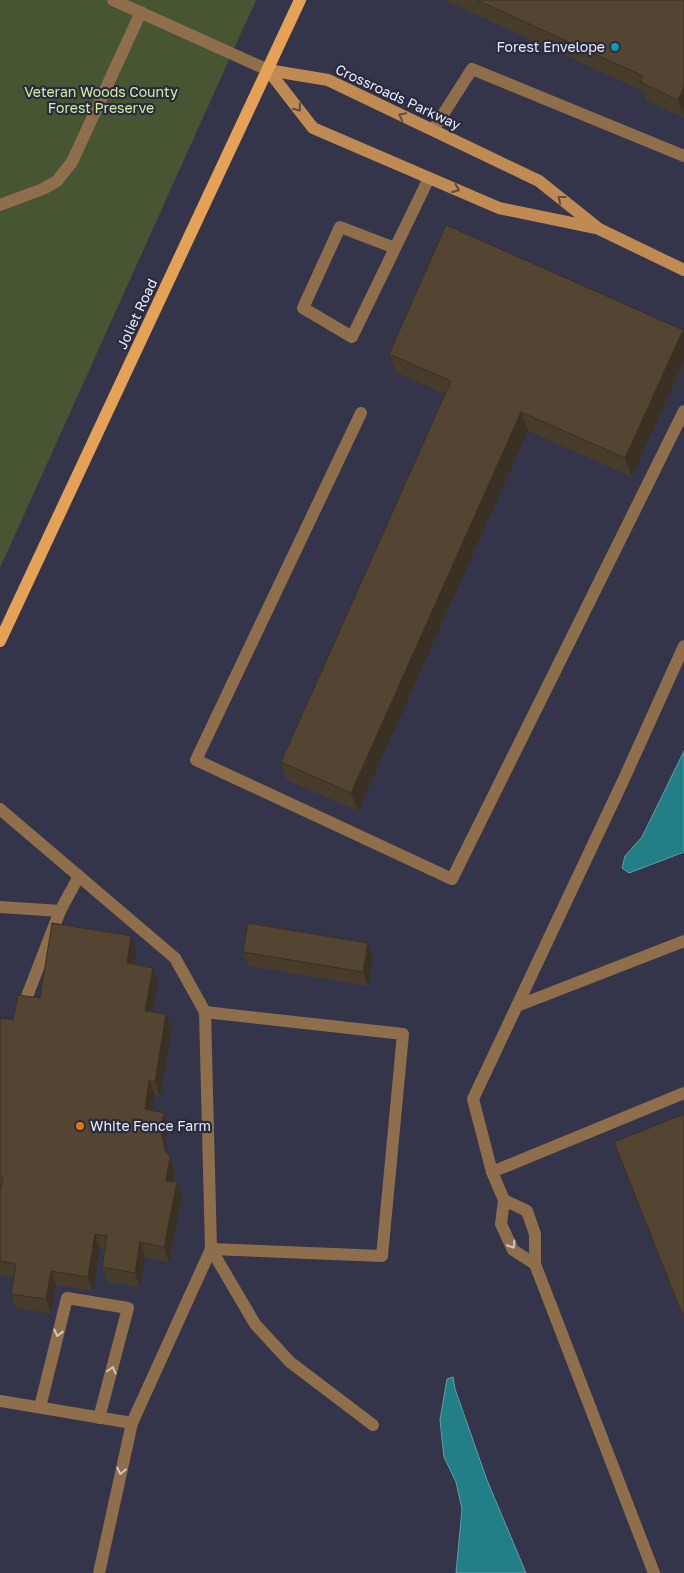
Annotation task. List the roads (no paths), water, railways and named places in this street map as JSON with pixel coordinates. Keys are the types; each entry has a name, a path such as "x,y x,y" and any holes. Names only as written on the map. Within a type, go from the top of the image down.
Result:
{"main road":[{"name":"Joliet Road","path":"0,641 300,0"}],"street":[{"name":"Crossroads Parkway","path":"268,70 328,80 433,130 539,181 600,229 684,270"},
{"name":"Crossroads Parkway","path":"268,70 313,128 499,208 600,229"}],"lane":[{"path":"113,0 268,70"},
{"path":"0,205 43,189 57,181 72,162 141,12"},
{"path":"433,130 472,69 684,156"},
{"path":"395,248 340,227 303,308 352,337 430,178"},
{"path":"361,413 196,760 452,879 684,411"},
{"path":"535,1264 513,1250 500,1224 504,1200 492,1172 473,1099 623,781 684,646"},
{"path":"0,809 175,958 205,1012 211,1250 132,1423 99,1573"},
{"path":"24,1004 60,911 79,876"},
{"path":"0,906 60,911"},
{"path":"517,1006 684,940"},
{"path":"205,1012 403,1034 382,1256 211,1250"},
{"path":"492,1172 684,1093"},
{"path":"504,1200 527,1211 536,1234 535,1264 654,1573"},
{"path":"211,1250 255,1324 290,1362 374,1425"},
{"path":"40,1407 67,1298 128,1308 99,1418"},
{"path":"0,1401 132,1423"}],"place":[{"name":"Forest Envelope","path":"615,47"},
{"name":"White Fence Farm","path":"80,1126"}],"park label":[{"name":"Veteran Woods County Forest Preserve","path":"101,100"}]}
